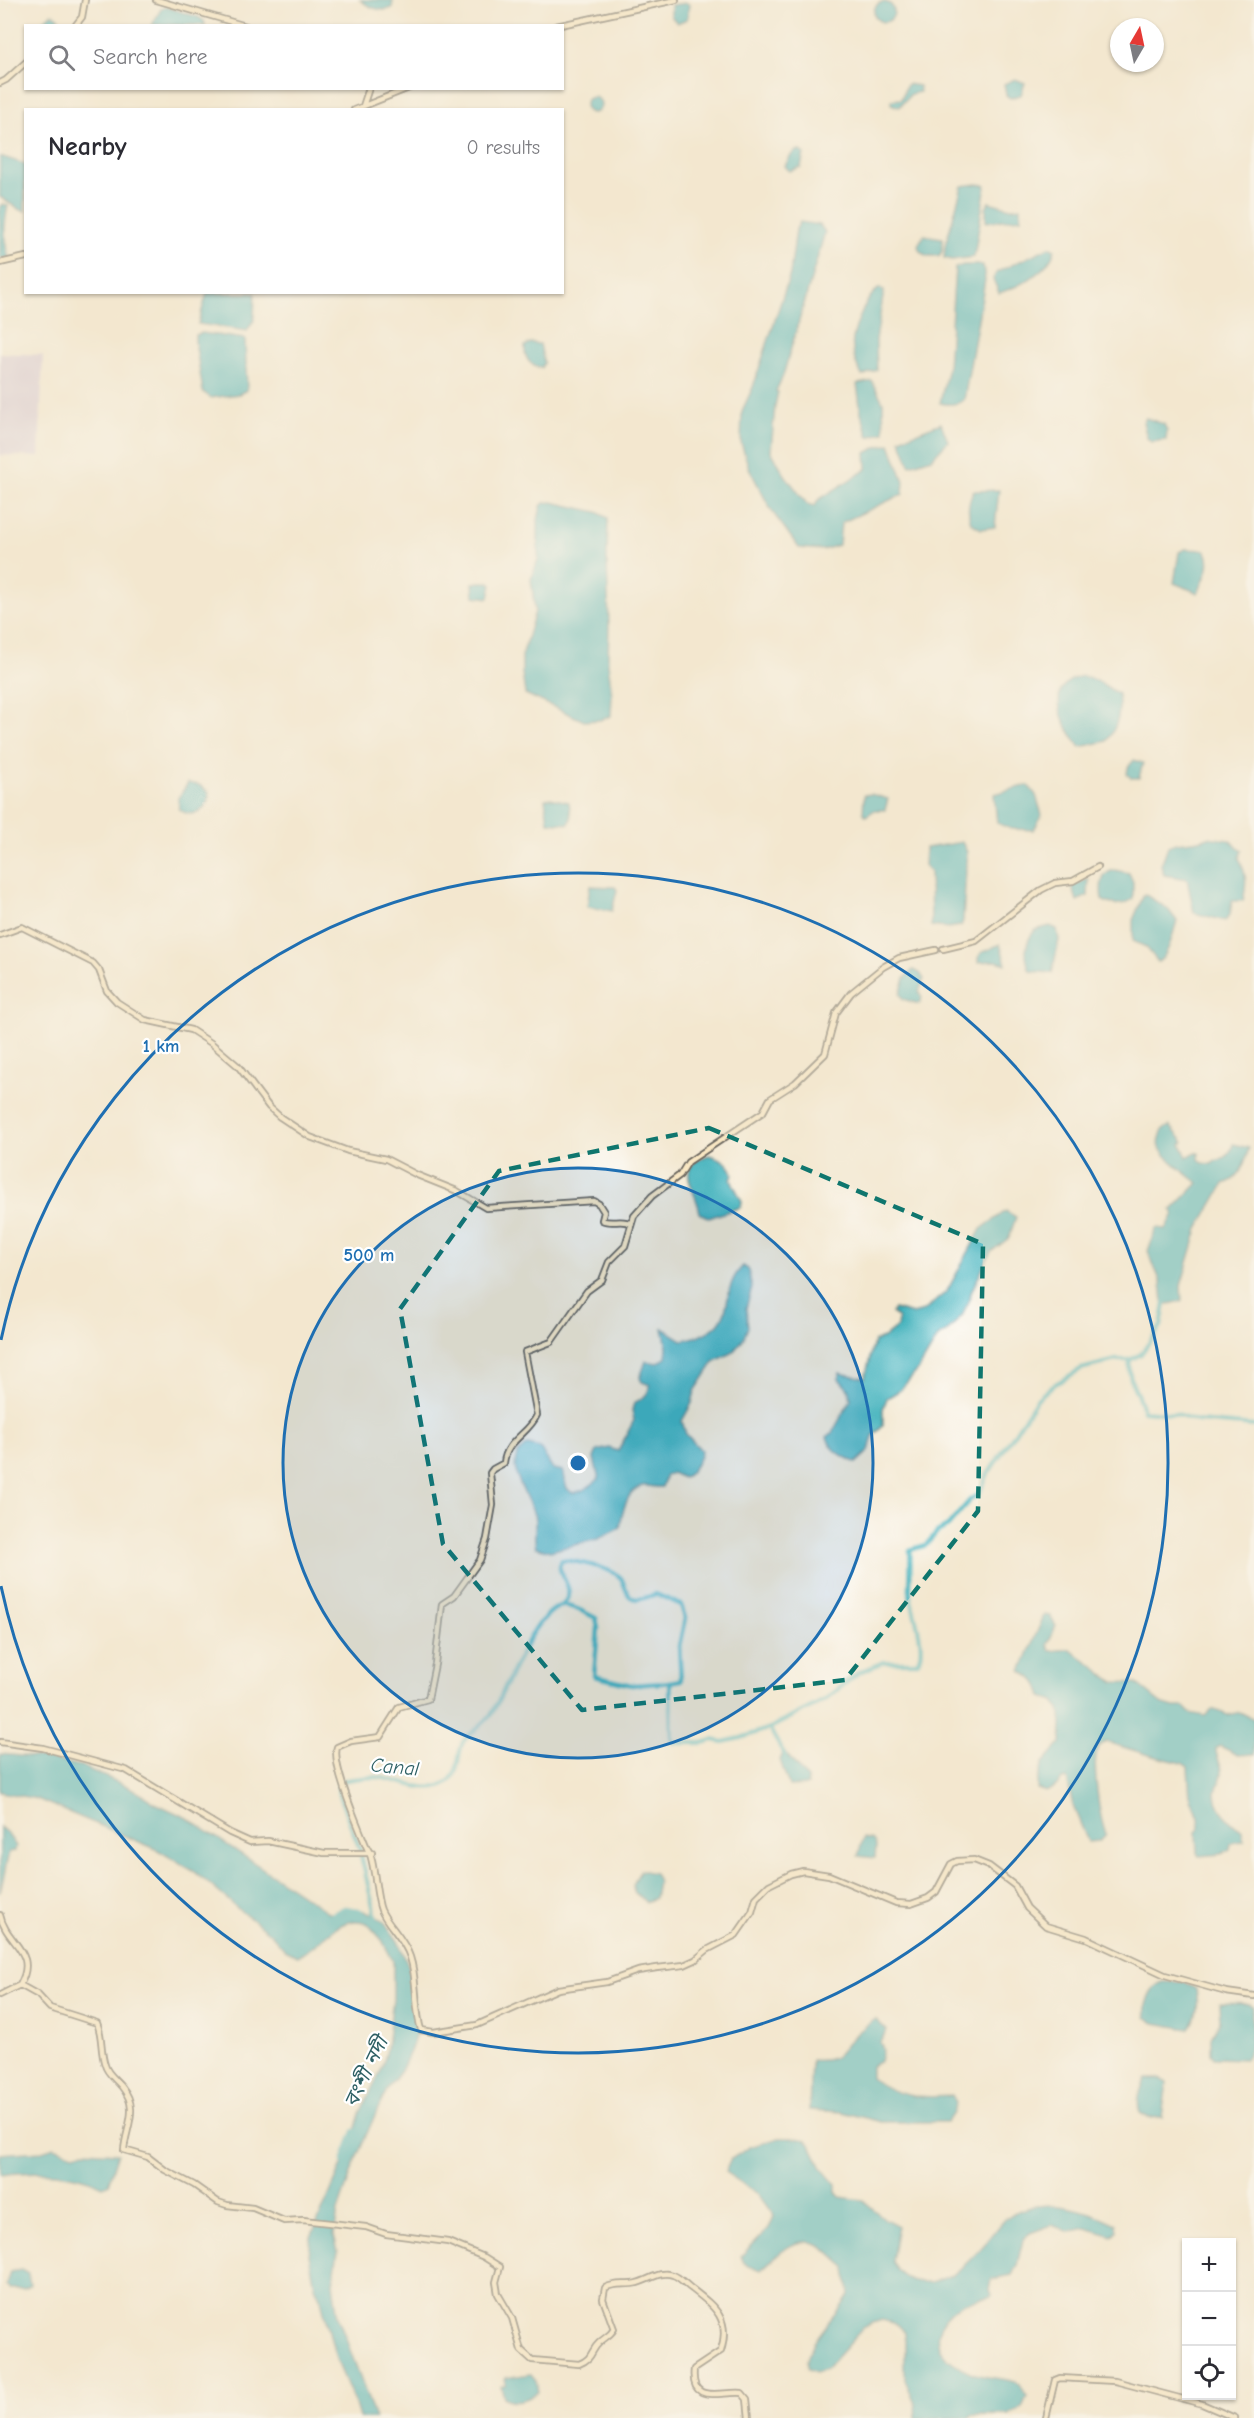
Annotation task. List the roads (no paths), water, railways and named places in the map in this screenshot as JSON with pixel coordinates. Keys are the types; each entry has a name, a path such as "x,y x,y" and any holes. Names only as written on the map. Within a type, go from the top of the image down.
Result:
{"street":[{"path":"77,24 82,17 85,0"},
{"path":"156,0 239,24"},
{"path":"564,24 676,0"},
{"path":"0,83 24,64"},
{"path":"363,106 368,90"},
{"path":"358,108 404,90"},
{"path":"0,263 24,257"},
{"path":"943,949 976,941 1041,890 1055,883 1073,881 1088,875 1098,867"},
{"path":"0,935 22,927 93,963 99,970 107,992 117,1002 146,1020 191,1030 211,1043 237,1066 269,1107 310,1137 348,1151 386,1159 417,1175 457,1191 486,1208 594,1201 604,1212 602,1220 610,1223 626,1221 631,1224"},
{"path":"936,950 899,958 851,993 836,1013 825,1054 795,1083 770,1099 763,1112 757,1117 688,1162 680,1175 663,1186 642,1206 631,1224 625,1246 609,1262 602,1280 586,1292 552,1342 525,1352 537,1415 534,1422 526,1427 510,1445 504,1463 490,1473 493,1505 487,1539 480,1560 453,1596 442,1604 435,1664 428,1699 399,1707 380,1737 339,1744 335,1750 345,1793 367,1848 372,1853 381,1910 401,1937 410,1955 416,1978 419,2021 422,2030 433,2032 477,2025 558,1989 607,1982 638,1971 684,1965 695,1960 706,1950 736,1935 752,1912 756,1898 769,1885 791,1874 803,1871 829,1875 896,1904 911,1904 936,1892 951,1864 966,1859 981,1862 1011,1882 1027,1908 1046,1926 1086,1938 1165,1974 1226,1992 1254,1996"},
{"path":"0,1742 43,1748 126,1770 230,1833 250,1842 268,1841 324,1853 372,1853"},
{"path":"0,1915 5,1932 26,1957 20,1985"},
{"path":"0,1995 20,1985"},
{"path":"20,1985 38,1995 50,2008 97,2023 102,2037 104,2065 132,2104 131,2121 124,2150 148,2157 165,2170 194,2184 218,2202 227,2205 253,2208 284,2221 303,2220 366,2227 386,2234 448,2242 496,2264 501,2270 496,2282 498,2294 512,2318 521,2350 532,2360 572,2364 591,2358 596,2345 614,2329 603,2300 605,2288 613,2285 629,2285 659,2274 674,2275 708,2301 718,2312 724,2329 721,2351 694,2369 695,2387 701,2392 713,2395 742,2393 747,2399 749,2418"},
{"path":"1046,2418 1055,2380 1060,2378 1115,2381 1202,2404 1235,2418"}],"water":[{"path":"360,0 393,0 392,8 380,10"},
{"path":"884,2 891,5 894,12 891,19 884,22 877,19 874,12 877,5"},
{"path":"687,3 689,5 687,19 677,23 671,16 671,5"},
{"path":"166,7 198,17 205,24 153,24 161,9"},
{"path":"51,14 56,15 61,24 40,24"},
{"path":"1015,79 1025,83 1021,95 1010,98 1006,95 1004,84"},
{"path":"907,84 919,86 920,92 911,94 899,107 891,104 891,100 901,99"},
{"path":"590,97 596,97 601,105 599,111 590,113 585,108 585,102"},
{"path":"799,150 804,154 801,167 789,171 785,166 786,163 792,154"},
{"path":"0,156 24,164 24,211 0,197"},
{"path":"986,185 974,257 952,260 944,258 945,246 962,186"},
{"path":"989,202 1011,208 1021,207 1021,218 986,222 986,208"},
{"path":"2,204 8,205 5,231 9,258 0,258 0,207"},
{"path":"800,222 820,225 825,232 783,376 776,391 778,392 771,451 785,475 807,504 815,506 818,500 867,469 866,453 877,447 890,444 904,481 903,494 841,523 839,545 823,550 799,548 771,510 749,468 741,443 742,411 753,387 790,274 796,229"},
{"path":"924,235 942,238 942,251 939,256 927,256 919,250 918,245"},
{"path":"1049,247 1055,250 1040,271 1024,282 999,293 993,279 997,272"},
{"path":"963,265 983,265 985,280 964,400 956,404 947,404 940,403 948,367 955,268"},
{"path":"880,288 884,291 876,340 877,370 862,376 854,358 853,339 866,303"},
{"path":"207,294 255,294 254,320 247,331 198,324"},
{"path":"202,333 245,339 247,390 239,394 211,398 203,392 195,341 195,335"},
{"path":"530,343 540,344 544,363 541,368 530,363 526,357 525,346"},
{"path":"872,381 883,402 884,432 869,437 861,413 857,384"},
{"path":"1146,418 1164,424 1167,431 1166,440 1151,442 1147,438 1143,422"},
{"path":"941,423 948,441 932,458 910,465 900,439"},
{"path":"999,490 995,527 981,529 971,523 969,507 973,491"},
{"path":"552,502 597,512 608,518 608,663 612,695 611,716 600,720 584,721 525,694 522,656 535,611 531,579 538,559 538,520 541,506"},
{"path":"1185,549 1205,550 1208,555 1207,572 1198,593 1174,583 1179,552"},
{"path":"490,582 492,585 489,598 474,596 473,583"},
{"path":"1082,676 1098,681 1118,694 1119,707 1118,719 1107,741 1080,747 1063,718 1059,697 1062,688 1070,681"},
{"path":"1134,760 1143,763 1139,778 1131,778 1127,774 1128,767"},
{"path":"188,783 199,785 209,792 204,808 190,814 179,809 178,798"},
{"path":"1028,785 1036,795 1042,815 1034,830 1011,829 997,823 994,794"},
{"path":"871,794 888,799 885,810 875,810 866,816 863,813 864,795"},
{"path":"545,799 569,802 571,818 569,824 548,822"},
{"path":"1208,837 1229,840 1242,850 1239,858 1246,879 1243,901 1232,901 1230,915 1225,921 1194,913 1187,879 1164,875 1161,865 1168,846"},
{"path":"962,842 967,852 963,921 961,926 947,928 931,926 930,872 924,865 925,848"},
{"path":"1110,871 1129,873 1133,882 1133,899 1121,904 1102,900 1101,886 1104,877"},
{"path":"1089,879 1088,896 1077,901 1072,885"},
{"path":"590,886 615,887 617,890 612,911 587,907"},
{"path":"1144,894 1167,908 1177,921 1168,949 1158,962 1146,947 1133,941 1133,920"},
{"path":"1050,926 1057,929 1059,940 1052,973 1030,971 1026,955 1029,940 1035,930"},
{"path":"1000,944 1006,964 996,961 978,962 981,953"},
{"path":"913,970 920,973 924,979 919,991 922,998 919,1004 903,999 900,994 905,978"},
{"path":"1170,1126 1184,1142 1181,1144 1187,1157 1196,1152 1199,1153 1199,1159 1203,1163 1212,1164 1224,1157 1231,1151 1233,1144 1249,1148 1239,1174 1224,1184 1198,1229 1181,1286 1182,1301 1169,1304 1163,1302 1161,1283 1148,1251 1156,1228 1166,1229 1174,1214 1172,1210 1198,1183 1172,1162 1160,1148 1163,1129"},
{"path":"709,1155 721,1159 730,1166 733,1174 731,1180 742,1201 741,1207 709,1218 700,1213 689,1179 689,1172 691,1166 698,1160"},
{"path":"1006,1211 1016,1217 1009,1238 991,1252 963,1314 949,1330 938,1337 919,1369 899,1391 887,1398 883,1409 883,1426 873,1436 869,1451 856,1463 842,1455 831,1446 827,1437 832,1433 851,1399 848,1389 839,1379 839,1373 865,1378 874,1341 883,1338 897,1327 898,1319 892,1313 894,1309 913,1314 924,1311 947,1291 981,1229"},
{"path":"743,1266 748,1269 752,1288 746,1308 748,1327 743,1340 733,1352 714,1362 695,1391 692,1403 682,1421 686,1434 701,1450 692,1470 683,1478 672,1473 666,1475 662,1487 637,1488 626,1503 620,1528 598,1539 550,1551 536,1547 534,1515 515,1468 520,1451 528,1445 540,1448 553,1469 563,1471 566,1486 573,1493 584,1490 599,1479 594,1458 597,1451 609,1448 618,1451 634,1420 632,1410 634,1403 647,1394 650,1385 642,1382 640,1378 646,1361 657,1363 666,1358 667,1347 663,1328 682,1340 702,1335 714,1327 722,1319 730,1288"},
{"path":"1044,1615 1050,1616 1056,1626 1047,1645 1050,1651 1069,1649 1115,1682 1136,1683 1161,1703 1184,1707 1190,1713 1205,1716 1212,1709 1228,1715 1240,1712 1254,1719 1254,1754 1238,1755 1220,1746 1216,1748 1222,1773 1217,1788 1217,1800 1227,1818 1242,1830 1244,1841 1231,1843 1230,1849 1222,1854 1199,1856 1196,1832 1200,1828 1199,1817 1190,1799 1188,1767 1182,1763 1106,1742 1098,1748 1095,1765 1099,1804 1106,1834 1100,1841 1088,1842 1073,1806 1067,1779 1046,1792 1037,1789 1043,1763 1061,1743 1062,1724 1060,1709 1054,1701 1042,1697 1035,1681 1021,1671"},
{"path":"784,1751 807,1779 808,1785 789,1786 780,1760"},
{"path":"0,1754 44,1758 81,1766 131,1788 155,1803 187,1818 334,1916 353,1910 364,1911 381,1919 398,1941 409,1967 416,2034 401,2071 388,2088 356,2159 338,2211 334,2235 338,2251 333,2283 338,2317 375,2418 359,2418 336,2359 321,2300 315,2286 309,2255 311,2237 352,2142 360,2113 386,2054 393,1999 393,1961 382,1940 367,1923 347,1922 297,1956 285,1950 270,1933 195,1872 156,1849 37,1799 0,1792"},
{"path":"0,1827 16,1846 15,1851 9,1852 0,1893"},
{"path":"863,1838 873,1840 876,1846 875,1858 858,1856"},
{"path":"640,1870 654,1873 658,1881 655,1898 646,1902 634,1892 633,1885"},
{"path":"1163,1982 1185,1982 1196,1989 1197,2010 1188,2029 1155,2023 1146,2017 1146,2007 1151,1991"},
{"path":"1219,2003 1250,2004 1253,2007 1249,2049 1245,2059 1215,2058 1211,2053 1211,2038 1220,2021"},
{"path":"875,2019 887,2030 880,2042 883,2050 880,2061 871,2066 871,2078 890,2090 909,2095 952,2096 956,2103 947,2122 881,2122 842,2112 809,2110 811,2060 827,2060 836,2056 855,2035"},
{"path":"1147,2079 1160,2079 1167,2083 1162,2117 1149,2118 1140,2113 1139,2095"},
{"path":"779,2138 797,2138 808,2142 823,2169 836,2185 836,2192 840,2197 863,2200 885,2219 898,2226 892,2261 901,2274 915,2281 939,2280 960,2269 1009,2216 1034,2206 1063,2206 1077,2209 1116,2224 1117,2230 1112,2236 1086,2228 1069,2232 1052,2225 1030,2233 1023,2240 1012,2275 992,2279 990,2290 992,2295 957,2307 942,2323 938,2332 939,2347 948,2359 970,2372 1020,2384 1027,2396 1022,2408 1008,2415 916,2418 915,2404 905,2379 905,2332 897,2324 882,2320 863,2328 826,2369 816,2372 808,2369 807,2360 815,2341 849,2295 846,2267 823,2247 811,2242 802,2242 787,2248 761,2270 744,2263 741,2256 769,2228 774,2216 758,2194 725,2172 731,2159 750,2147"},
{"path":"54,2147 74,2154 84,2151 118,2153 108,2184 103,2186 66,2174 26,2172 0,2175 0,2154 42,2151"},
{"path":"21,2270 28,2274 30,2285 24,2289 10,2289 6,2285 10,2272"},
{"path":"530,2374 536,2381 538,2392 521,2400 504,2397 501,2386 506,2384 505,2378"}],"waterway":[{"path":"670,1682 672,1741 674,1743 702,1743 713,1740 723,1742 770,1728 825,1700 858,1673 883,1662 917,1662 921,1648 910,1592 910,1550 926,1545 937,1532 948,1526 970,1500 979,1494 988,1474 1037,1399 1052,1386 1081,1369 1116,1360 1130,1360 1141,1354 1161,1326 1166,1298"},
{"path":"1130,1360 1131,1381 1143,1411 1177,1414 1197,1421 1254,1426"},
{"name":"Canal","path":"376,1919 359,1847 339,1795 338,1787 341,1781 377,1777 423,1787 441,1786 449,1781 457,1768 463,1742 492,1713 530,1637 550,1612 565,1606 596,1618 598,1628 594,1676 632,1685 681,1680 679,1646 685,1618 681,1605 656,1594 642,1599 633,1598 616,1574 593,1566 562,1560 559,1566 568,1590 562,1606"},
{"path":"770,1728 785,1755"},
{"name":"বংশী নদী","path":"326,1919 345,1909 360,1912"},
{"name":"বংশী নদী","path":"344,2161 355,2132"}]}
